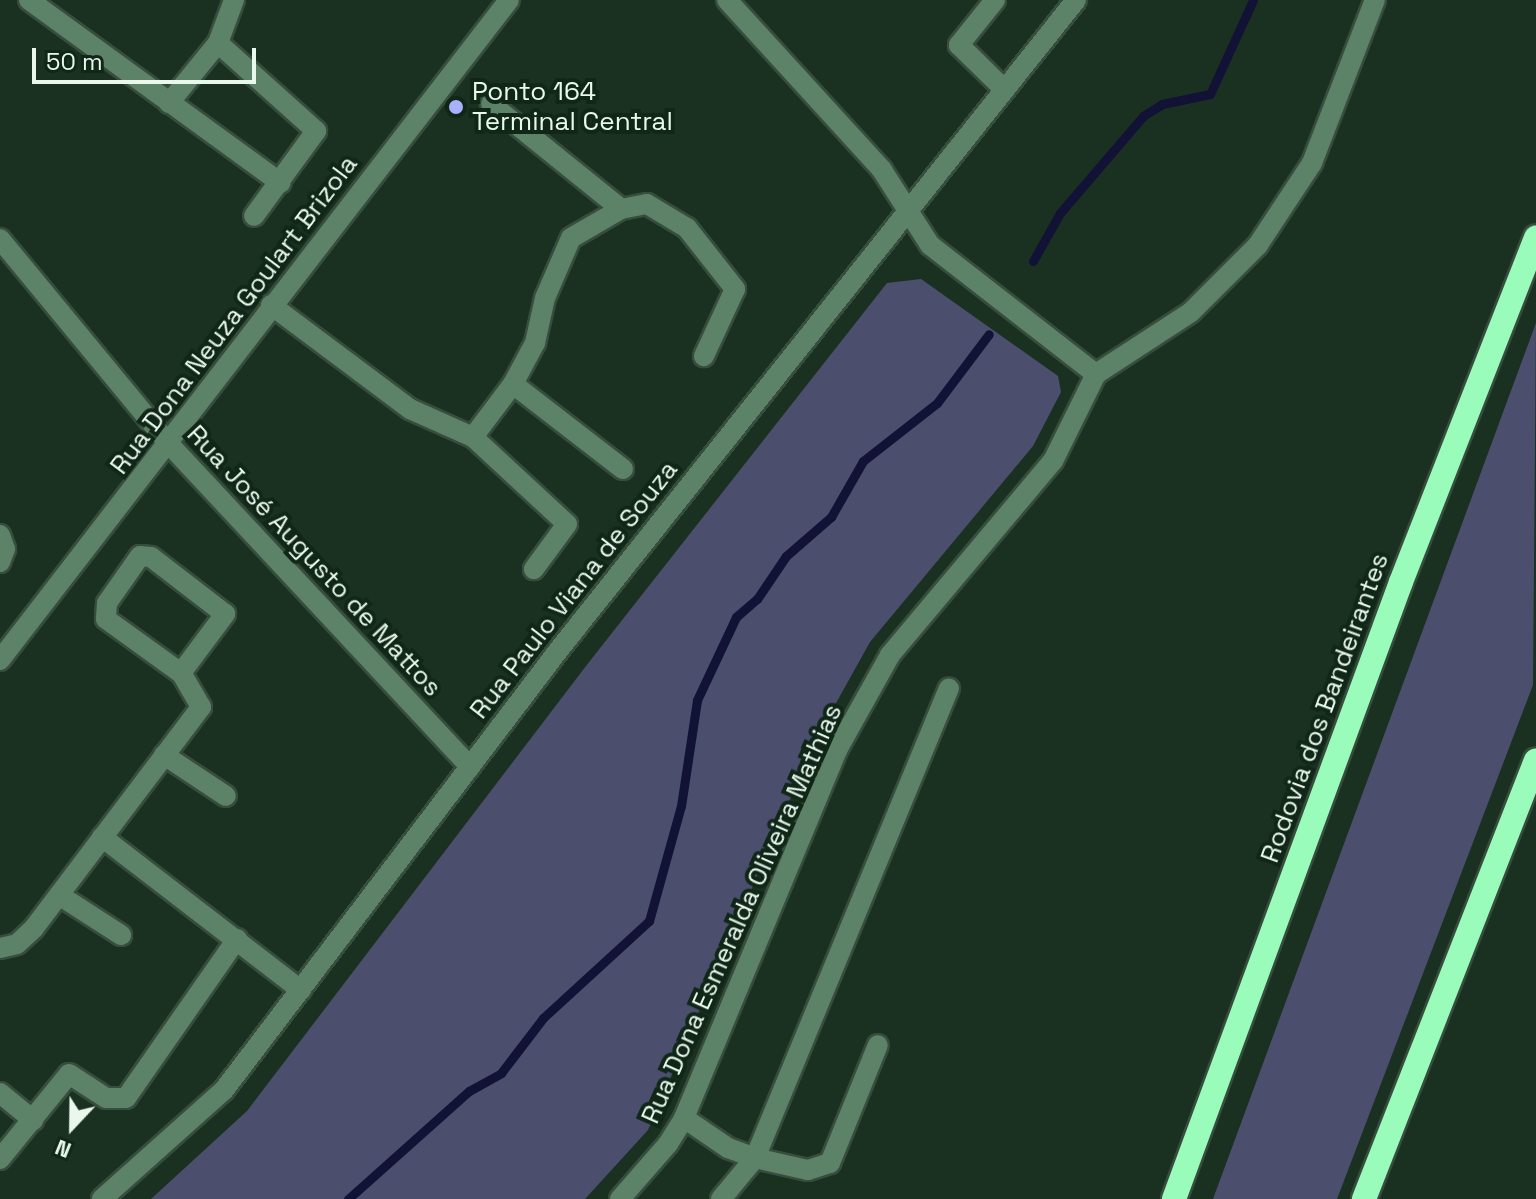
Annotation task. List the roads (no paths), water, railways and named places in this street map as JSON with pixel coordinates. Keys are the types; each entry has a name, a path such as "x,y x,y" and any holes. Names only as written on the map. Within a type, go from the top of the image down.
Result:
{"highway":[{"name":"Rodovia dos Bandeirantes","path":"1174,1199 1401,582 1536,238"},
{"path":"1364,1199 1536,761"}],"street":[{"path":"29,0 281,183"},
{"path":"169,103 218,43 234,0"},
{"name":"Rua Dona Neuza Goulart Brizola","path":"0,660 170,445 271,305 509,0"},
{"path":"727,0 882,170 906,214 946,261 1096,374 1191,312 1258,245 1312,163 1375,0"},
{"path":"995,0 959,45 1004,89"},
{"name":"Rua Paulo Viana de Souza","path":"102,1199 224,1090 470,767 1076,0"},
{"path":"218,43 316,131 254,216"},
{"path":"491,104 621,209"},
{"path":"473,437 513,384 535,343 545,298 571,238 621,209 647,204 687,228 735,289 704,356"},
{"name":"Rua José Augusto de Mattos","path":"0,239 170,445 470,767"},
{"path":"271,305 410,409 473,437 567,524 534,569"},
{"name":"Rua Dona Esmeralda Oliveira Mathias","path":"620,1199 668,1144 684,1118 837,750 890,655 1053,461 1096,374"},
{"path":"513,384 623,469"},
{"path":"0,535 5,549 0,562"},
{"path":"0,948 17,944 59,895 201,707 181,673 106,619 107,603 140,556 151,557 225,614 181,673"},
{"path":"721,1199 755,1158 949,688"},
{"path":"164,755 226,796"},
{"path":"102,837 301,990"},
{"path":"59,895 121,935"},
{"path":"0,1159 69,1074 106,1098 126,1098 237,939"},
{"path":"684,1118 728,1148 755,1158 808,1170 830,1163 878,1045"},
{"path":"0,1093 33,1120"}],"waterway":[{"path":"1033,261 1060,213 1143,116 1162,104 1210,94 1253,0"},
{"path":"348,1199 469,1091 501,1073 543,1018 649,921 681,806 697,700 736,617 757,599 786,556 831,517 863,461 937,403 989,334"}],"place":[{"name":"Ponto 164 Terminal Central","path":"456,107"}]}
